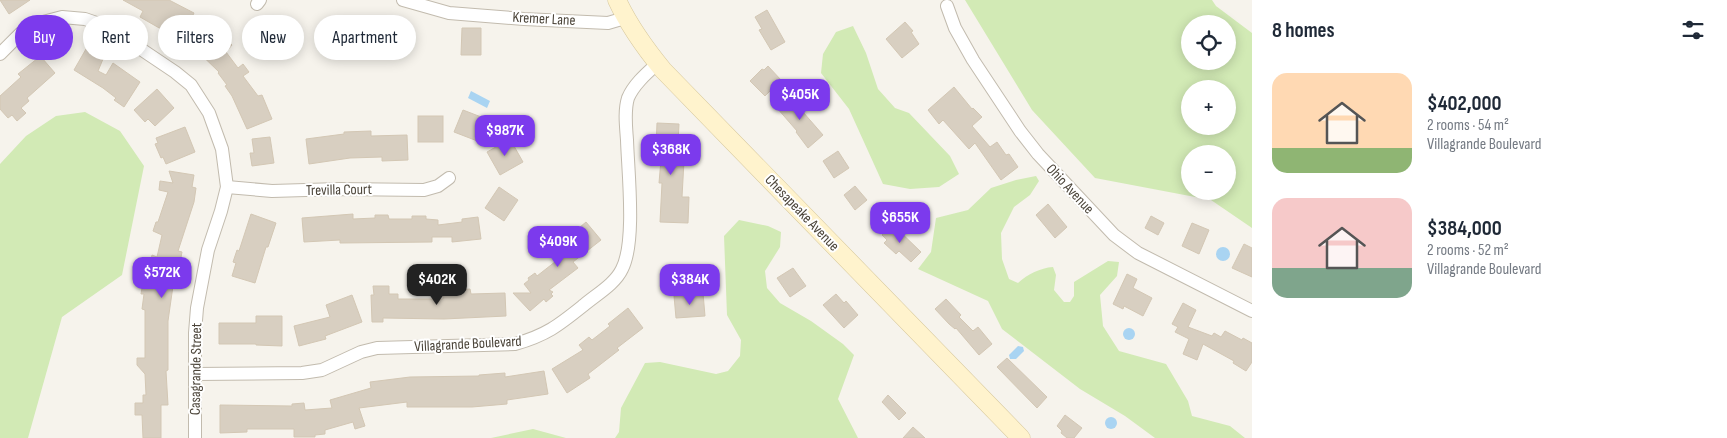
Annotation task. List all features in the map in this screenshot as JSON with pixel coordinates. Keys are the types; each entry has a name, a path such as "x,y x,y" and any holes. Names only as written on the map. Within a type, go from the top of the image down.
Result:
{"street":[{"name":"Kremer Lane","path":"403,0 449,13 484,16 608,23 625,18"},
{"name":"Chesapeake Avenue","path":"617,0 625,18 658,63 1021,438"},
{"name":"Ohio Avenue","path":"947,6 955,28 973,60 1020,132 1038,154 1114,235 1138,253 1252,311"},
{"name":"Casagrande Street","path":"0,54 21,33 43,22 62,17 85,19 108,26 175,72 191,85 209,113 222,149 227,187 208,250 200,288 195,333 195,438"},
{"name":"Villagrande Boulevard","path":"195,374 302,373 322,370 361,352 376,348 515,344 536,338 552,329 606,287 617,277 623,268 629,248 629,180 625,116 628,98 640,80 658,63"},
{"name":"Trevilla Court","path":"227,187 272,191 339,189 424,190 438,186 449,178"}],"green space":[{"path":"965,0 1212,0 1216,6 1228,15 1181,15 1181,70 1236,70 1236,21 1252,33 1252,228 1211,200 1236,200 1236,145 1181,145 1181,194 1095,178 1032,110"},
{"path":"853,26 866,53 878,89 895,108 909,113 950,156 959,174 939,187 910,189 883,184 849,109 821,73 823,54 836,32"},
{"path":"85,112 120,131 144,166 122,275 62,317 28,438 0,438 0,164 26,136 56,116"},
{"path":"1036,176 1039,181 1030,195 1014,207 1001,233 1002,259 1009,279 1018,283 1034,272 1053,267 1056,275 1054,290 1064,302 1070,302 1074,296 1074,282 1108,261 1119,262 1117,276 1100,295 1103,326 1119,351 1166,364 1188,401 1192,416 1230,426 1245,438 1155,438 1125,416 1080,389 1002,329 988,301 918,269 931,252 936,218 968,210 991,188"},
{"path":"739,220 768,226 781,232 780,247 765,271 767,288 780,303 811,321 843,344 854,355 838,399 858,438 615,438 619,432 621,408 645,363 660,362 716,374 728,371 740,356 741,340 727,315 724,236"},
{"path":"533,429 566,438 491,438"}],"water":[{"path":"471,91 490,101 487,108 468,98"},
{"path":"512,120 520,134 513,138 505,124"},
{"path":"1223,247 1228,249 1230,254 1228,259 1223,261 1218,259 1216,254 1218,249"},
{"path":"1131,328 1134,329 1134,339 1127,340 1124,339 1123,332 1124,329"},
{"path":"1018,346 1023,347 1024,351 1016,359 1010,359 1009,355"},
{"path":"1113,417 1116,418 1116,428 1109,429 1106,428 1105,421 1106,418"}],"building":[{"path":"0,0 30,0 9,14"},
{"path":"123,0 169,0 194,13 193,15 158,15 158,27 148,22 148,15 141,15 143,11"},
{"path":"767,10 785,42 771,50 759,30 762,29 755,17"},
{"path":"905,22 913,31 911,32 919,44 902,58 886,39"},
{"path":"462,28 481,28 481,55 461,55"},
{"path":"83,54 83,60 103,60 98,71 106,75 113,63 140,82 124,107 114,100 116,98 103,88 74,70"},
{"path":"36,60 44,60 55,73 27,98 29,101 21,108 26,113 17,121 12,115 8,118 0,109 0,96 21,77 18,74"},
{"path":"207,60 232,60 238,68 243,64 249,72 243,76 258,96 262,95 272,119 247,129 219,72"},
{"path":"768,66 781,80 765,96 750,81 762,69 764,70"},
{"path":"954,87 972,109 982,117 972,126 990,147 997,142 1018,167 1001,180 975,143 969,149 943,120 939,124 928,110"},
{"path":"157,89 174,108 155,126 148,119 145,122 134,110"},
{"path":"794,93 800,101 796,104 823,135 808,148 797,131 777,108"},
{"path":"463,110 489,120 480,142 454,132"},
{"path":"418,116 443,116 443,142 418,142"},
{"path":"657,123 679,124 677,161 684,161 682,197 689,197 688,223 660,222 662,183 659,183 662,148 656,147"},
{"path":"185,127 195,152 166,164 155,144 158,143 156,138"},
{"path":"371,131 371,136 407,135 408,160 382,161 382,157 350,158 309,164 306,139 344,134 344,132"},
{"path":"270,137 274,163 252,166 250,153 254,153 252,139"},
{"path":"510,139 523,162 500,175 487,152"},
{"path":"838,151 849,168 834,178 823,161"},
{"path":"169,171 194,175 192,187 196,188 194,202 178,251 182,252 180,263 176,262 170,286 173,286 168,321 168,370 166,371 168,405 161,405 161,438 143,438 142,415 135,415 135,403 143,403 143,395 146,395 145,374 137,365 137,358 145,358 145,310 142,309 144,294 141,294 143,282 146,282 152,255 157,257 162,235 153,231 168,192 159,190 160,181 173,183"},
{"path":"855,186 867,200 855,210 844,195"},
{"path":"499,187 518,200 504,221 485,208"},
{"path":"1048,204 1067,227 1055,238 1036,215"},
{"path":"251,214 276,223 268,247 266,247 255,283 232,276 236,263 233,262 237,250 239,251"},
{"path":"353,214 353,219 375,218 375,215 388,215 389,219 412,219 412,216 426,216 426,219 438,220 438,225 462,222 462,219 478,217 481,239 452,242 452,237 432,237 432,242 340,243 340,240 304,242 302,218"},
{"path":"1151,216 1164,223 1158,235 1145,228"},
{"path":"586,222 601,240 573,262 578,268 549,290 553,292 551,294 553,296 546,302 544,299 530,311 513,293 531,293 524,284 529,280 528,278 535,273 537,276 574,247 567,238"},
{"path":"1192,223 1209,230 1199,254 1182,246"},
{"path":"892,224 921,252 911,262 899,251 896,254 884,243 887,240 882,235"},
{"path":"1244,244 1252,248 1252,277 1232,268"},
{"path":"793,268 806,286 790,297 777,278"},
{"path":"1127,274 1137,279 1133,288 1152,298 1143,316 1124,306 1123,309 1113,304"},
{"path":"373,286 389,286 389,294 398,294 398,299 443,299 443,291 470,289 471,294 505,293 506,316 444,319 383,318 383,322 372,322 371,295 374,295"},
{"path":"703,293 705,316 676,318 674,296"},
{"path":"836,294 844,303 846,301 858,315 844,328 823,305"},
{"path":"352,295 362,322 325,336 326,339 299,346 294,326 330,317 326,305"},
{"path":"946,299 961,315 959,317 973,331 978,327 992,344 979,355 956,328 949,324 935,309"},
{"path":"1183,303 1196,310 1188,327 1212,336 1214,333 1221,337 1225,331 1252,343 1252,362 1246,371 1233,363 1234,361 1203,344 1197,360 1183,354 1189,339 1175,332 1178,327 1172,324"},
{"path":"628,308 643,328 588,374 590,378 567,393 552,369 583,350 579,345 589,337 592,340"},
{"path":"256,316 282,316 282,346 219,344 219,323 256,323"},
{"path":"1007,358 1047,397 1037,408 997,367"},
{"path":"544,371 548,394 507,400 507,404 472,407 407,407 407,402 359,408 365,426 355,429 353,422 325,430 325,434 315,435 315,437 294,437 294,429 247,429 247,432 220,433 220,405 292,406 292,404 304,403 305,410 332,408 330,400 371,388 370,382 410,377 479,376 505,373 505,377"},
{"path":"888,395 906,413 899,420 882,402"},
{"path":"1065,415 1082,428 1074,438 1067,438 1057,426"},
{"path":"913,427 925,438 903,438"}]}
